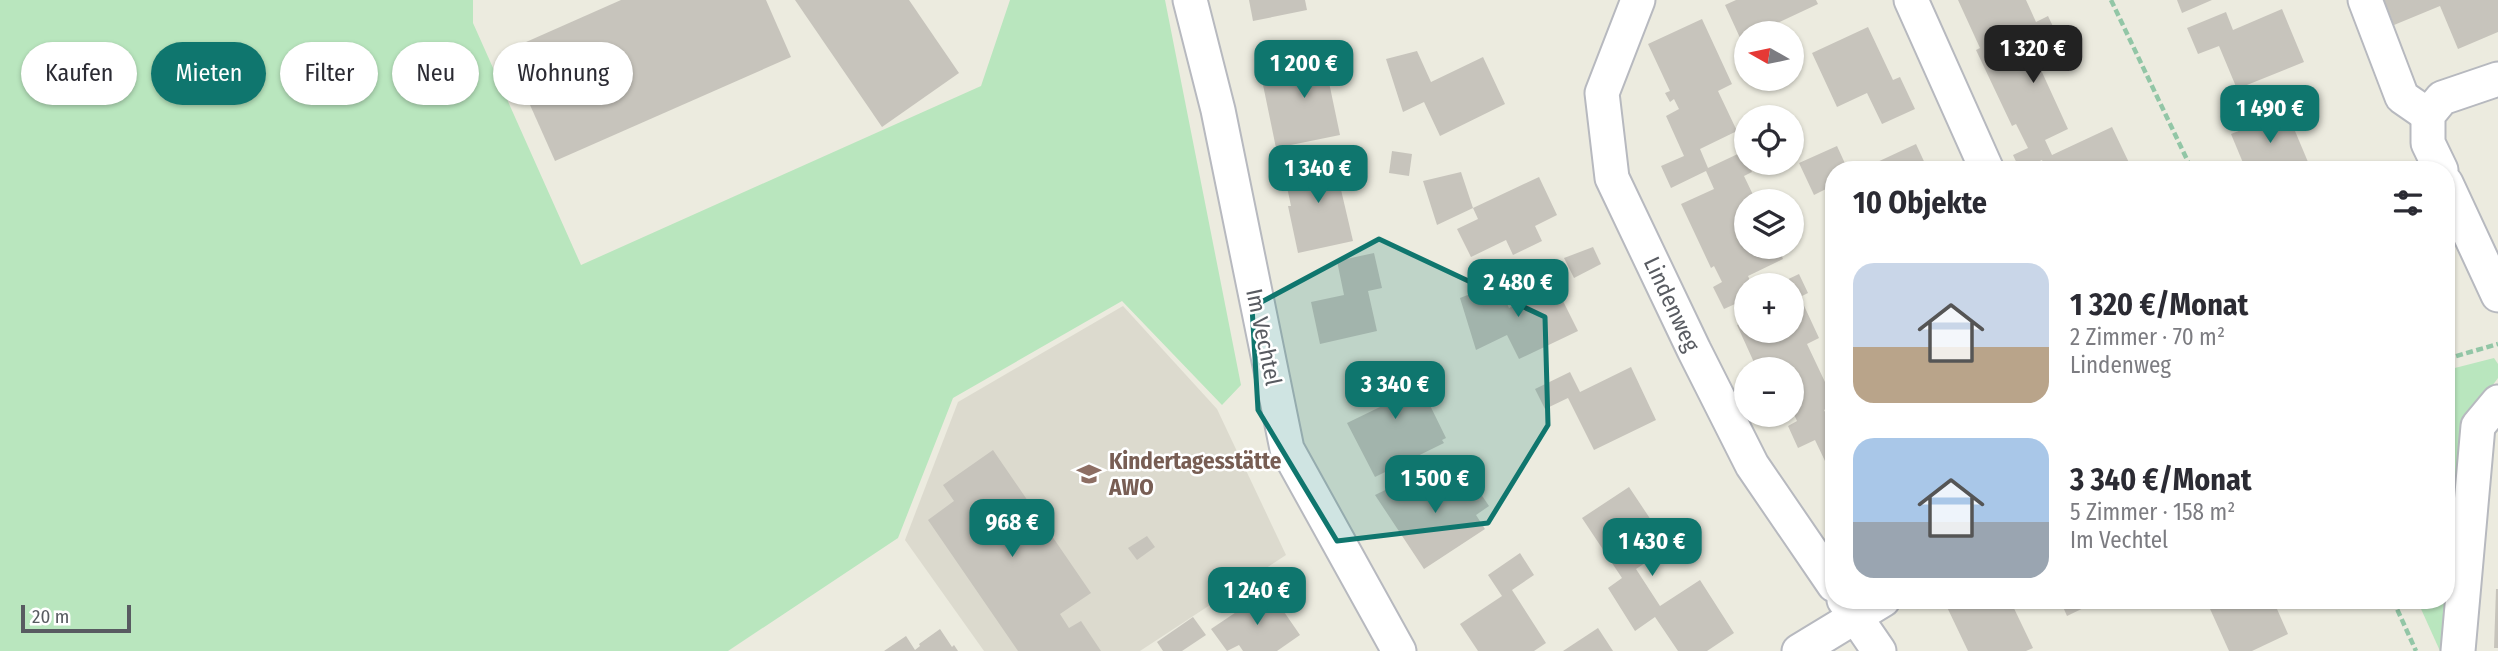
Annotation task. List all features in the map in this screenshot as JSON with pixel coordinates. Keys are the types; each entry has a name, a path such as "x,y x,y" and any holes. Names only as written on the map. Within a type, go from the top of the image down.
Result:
{"street":[{"name":"Im Vechtel","path":"1190,0 1218,110 1287,449 1399,651"},
{"name":"Lindenweg","path":"1638,0 1602,93 1612,178 1752,465 1825,573"},
{"path":"1911,0 1983,161"},
{"path":"2365,0 2402,97 2428,114"},
{"path":"2437,161 2428,143 2428,114 2442,98 2498,79"},
{"path":"2455,202 2498,295"},
{"path":"2458,651 2478,426 2498,402"},
{"path":"1799,651 1857,609"},
{"path":"1862,609 1879,651"}],"path":[{"path":"2111,0 2188,161"},
{"path":"2455,356 2498,344"},
{"path":"2397,609 2416,651"}],"highlighted area":[{"path":"1379,239 1545,317 1548,425 1488,523 1337,541 1258,410 1252,307"}],"shaded area":[{"name":"Kindertagesstätte AWO","path":"1123,306 1217,409 1286,555 1140,651 984,651 905,540 958,402"}],"green space":[{"path":"0,0 473,0 473,23 493,68 493,105 510,105 581,265 981,86 1010,0 1165,0 1241,385 1222,405 1122,301 953,398 898,538 728,651 0,651"},
{"path":"2494,358 2498,364 2498,378 2460,429 2455,495 2455,368"},
{"path":"2421,609 2445,609 2440,651"}],"building":[{"path":"621,0 766,0 791,57 555,161 530,105 633,105 633,42 526,42"},
{"path":"795,0 909,0 959,73 882,127"},
{"path":"1249,0 1305,0 1307,10 1253,21"},
{"path":"1736,0 1816,0 1818,4 1782,21 1734,21 1734,25 1725,5"},
{"path":"1958,0 2026,0 2036,22 2048,16 2068,58 2041,70 2068,129 2045,140 2052,155 2112,127 2128,161 2016,161 2013,155 2028,148 2016,124 2012,126 1976,50 1980,48"},
{"path":"2177,0 2212,0 2182,13"},
{"path":"2384,0 2498,0 2498,32 2458,49 2440,6 2394,25"},
{"path":"2282,9 2304,62 2237,89 2219,46 2198,54 2187,28 2226,12 2233,30"},
{"path":"1702,19 1732,84 1718,91 1734,125 1734,132 1700,149 1708,168 1734,156 1734,175 1746,175 1744,176 1750,189 1734,189 1734,259 1783,259 1754,273 1734,273 1734,304 1724,309 1713,287 1722,282 1714,266 1711,268 1681,204 1714,189 1706,171 1671,188 1661,166 1684,156 1666,116 1679,109 1674,99 1670,102 1665,93 1670,91 1648,44"},
{"path":"1868,27 1893,80 1900,77 1915,109 1882,124 1867,93 1837,107 1812,53"},
{"path":"1336,45 1340,66 1326,68 1340,135 1276,148 1262,80 1299,72 1296,54"},
{"path":"1417,51 1431,82 1483,57 1505,104 1440,136 1424,102 1403,112 1386,59"},
{"path":"2287,112 2308,161 2242,161 2231,134"},
{"path":"1916,144 1924,161 1879,161"},
{"path":"1837,146 1844,161 1825,161 1825,190 1814,195 1804,174 1804,161"},
{"path":"1392,151 1412,154 1409,176 1389,173"},
{"path":"1336,153 1341,176 1338,177 1353,241 1298,253 1288,206 1291,206 1287,187 1297,184 1293,162"},
{"path":"1461,172 1473,208 1437,225 1423,181"},
{"path":"1539,177 1557,215 1535,226 1542,241 1513,255 1506,240 1471,257 1457,229 1478,219 1473,208"},
{"path":"1593,247 1601,264 1574,278 1564,258"},
{"path":"1374,253 1382,288 1368,291 1377,331 1320,344 1311,302 1344,295 1337,261"},
{"path":"1498,283 1509,308 1555,285 1578,331 1519,359 1507,335 1476,350 1460,298"},
{"path":"1804,306 1819,338 1807,344 1825,382 1825,461 1815,440 1798,448 1788,427 1804,427 1804,357 1752,357 1745,343 1804,343"},
{"path":"1400,361 1414,390 1422,389 1446,438 1442,440 1444,443 1375,477 1347,423 1380,407 1362,369"},
{"path":"1631,367 1656,420 1594,450 1568,398 1545,409 1535,389 1570,372 1580,392"},
{"path":"993,450 1091,593 1060,614 1069,628 1081,621 1101,651 1018,651 928,520 954,501 943,485"},
{"path":"1464,469 1489,506 1476,515 1485,529 1424,569 1375,495 1414,476 1426,494"},
{"path":"1629,487 1669,547 1636,569 1660,606 1700,580 1734,633 1707,651 1678,651 1655,617 1635,631 1608,588 1622,578 1582,518"},
{"path":"1147,536 1155,547 1137,560 1128,548"},
{"path":"1520,553 1534,575 1512,590 1546,643 1534,651 1478,651 1460,624 1502,596 1488,575"},
{"path":"2496,589 2498,648 2494,648"},
{"path":"1269,590 1300,635 1277,651 1243,651 1239,645 1227,651 1211,629"},
{"path":"1948,609 2014,609 2033,648 2026,651 1968,651"},
{"path":"2064,609 2081,609 2067,616"},
{"path":"2210,609 2277,609 2288,634 2252,651 2229,651"},
{"path":"1193,617 1206,635 1182,651 1163,651 1157,642"},
{"path":"1598,628 1613,651 1563,651"},
{"path":"940,629 952,647 954,645 958,651 884,651 906,636 915,650"}],"place":[{"name":"Kindertagesstätte AWO","path":"1089,474"}]}
